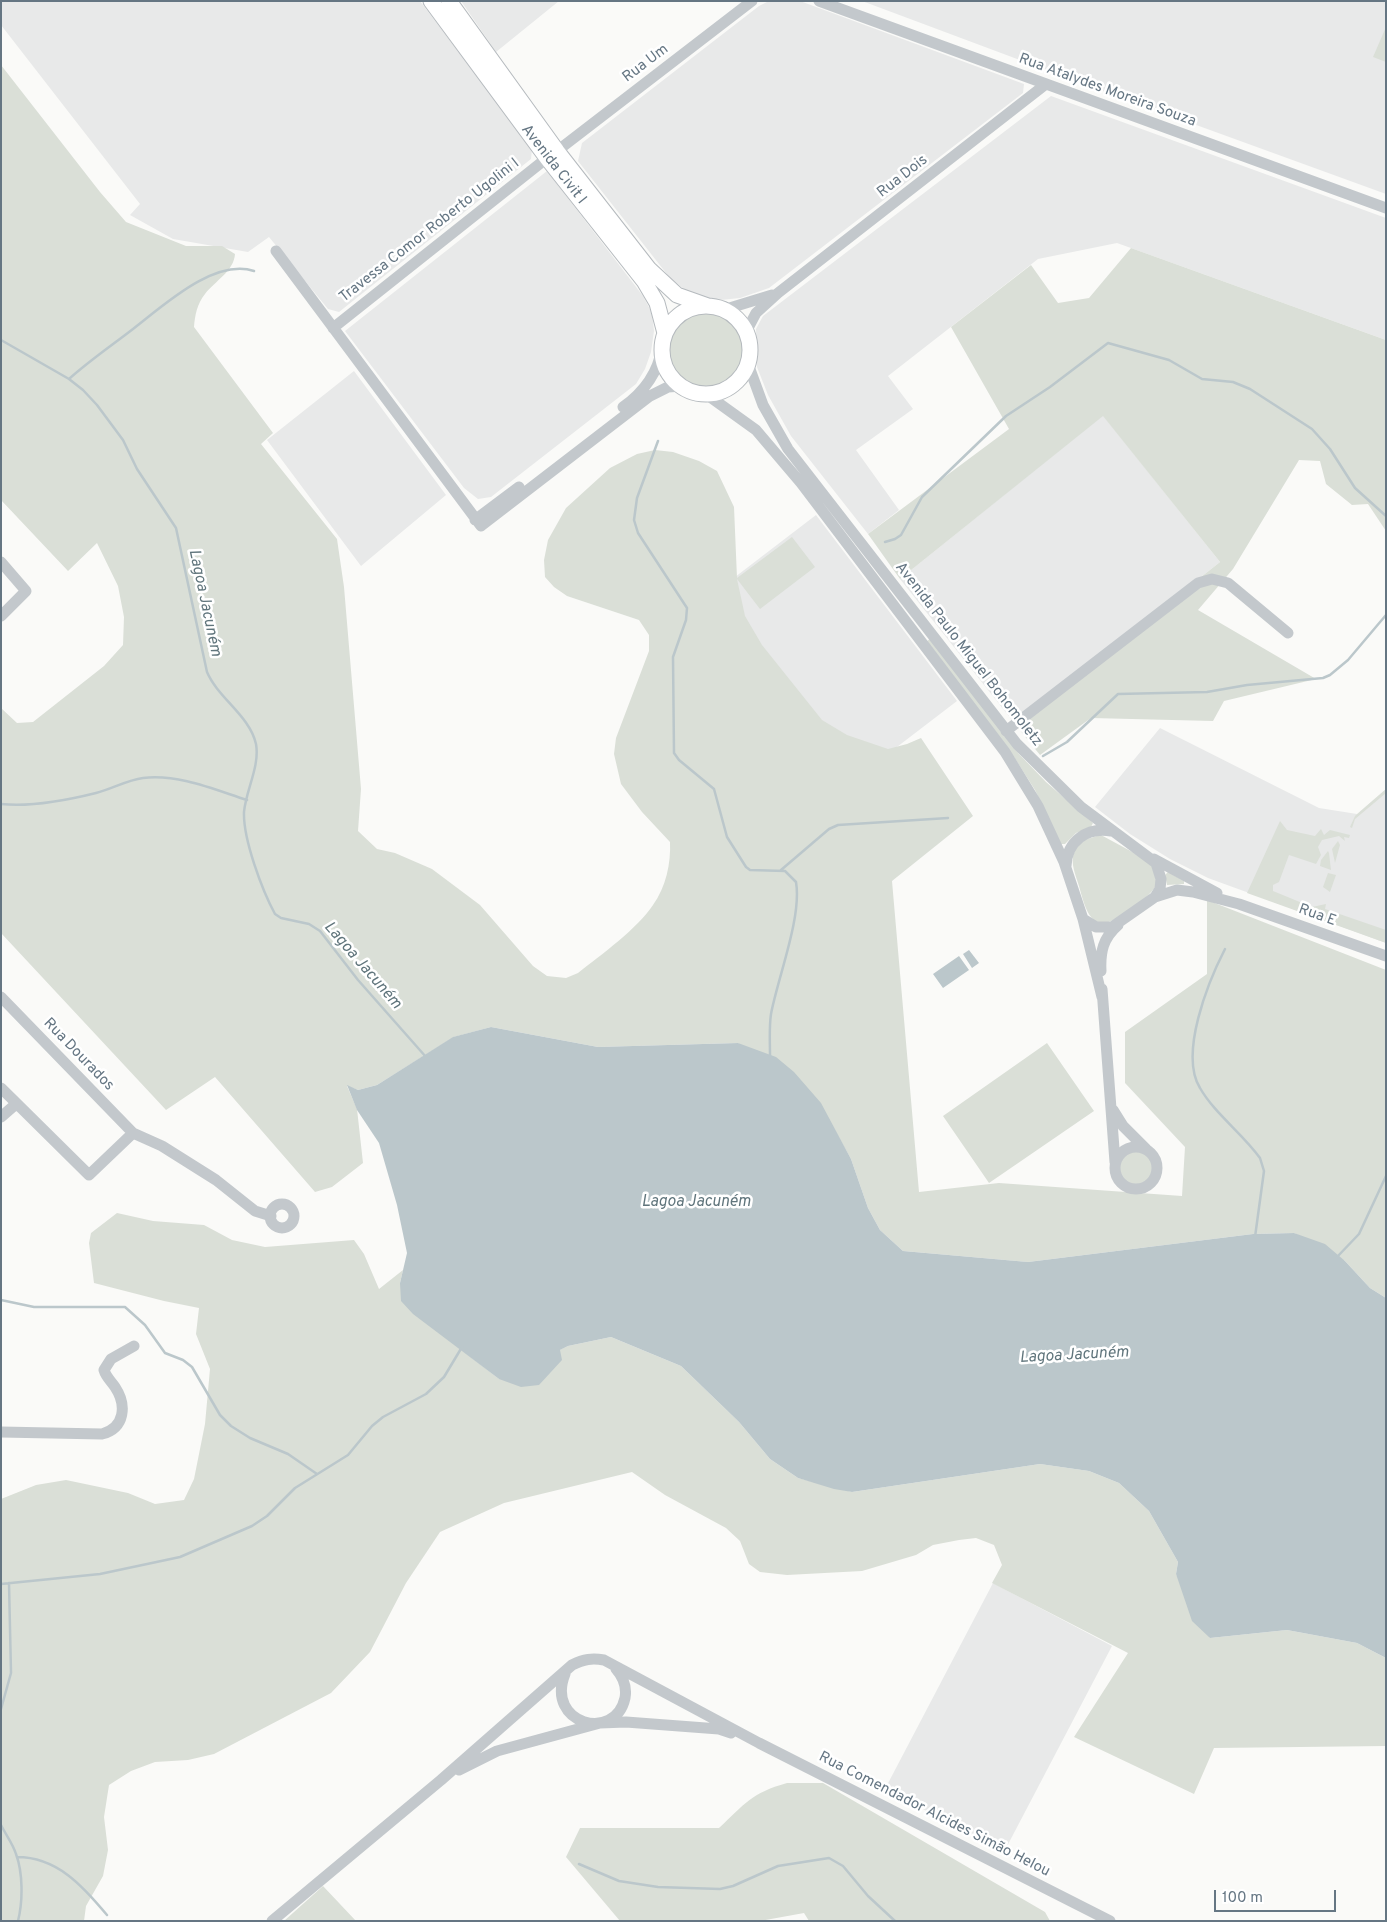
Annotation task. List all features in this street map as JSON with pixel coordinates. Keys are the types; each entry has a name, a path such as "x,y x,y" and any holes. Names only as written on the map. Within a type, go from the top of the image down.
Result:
{"main road":[{"name":"Avenida Civit I","path":"431,1 552,154 662,283 677,295 715,308"},
{"name":"Avenida Civit I","path":"449,1 552,154 644,281 657,303 664,341"},
{"path":"694,308 715,308 738,321 746,332 750,348 748,364 734,384 720,392 706,394 693,392 682,386 667,370 664,341 672,322 682,313 694,308"}],"street":[{"name":"Rua Um","path":"552,154 752,1"},
{"name":"Rua Atalydes Moreira Souza","path":"819,1 1386,208"},
{"name":"Rua Dois","path":"746,332 756,313 778,293 1046,84"},
{"name":"Travessa Comor Roberto Ugolini I","path":"333,328 552,154"},
{"path":"276,251 478,523"},
{"name":"Rua Dois","path":"715,308 778,293"},
{"path":"478,523 629,403 645,387 659,366 664,341"},
{"name":"Avenida Paulo Miguel Bohomoletz","path":"748,364 763,405 788,449 1006,731 1066,795 1110,831 1152,859"},
{"path":"478,523 650,396 668,387 682,386"},
{"name":"Avenida Paulo Miguel Bohomoletz","path":"706,394 756,430 787,466 985,724 1034,798 1066,866 1083,919 1102,996"},
{"path":"1,562 26,591 1,616"},
{"path":"1006,731 1198,583 1212,579 1228,583 1288,633"},
{"path":"1066,866 1069,850 1080,837 1098,830 1110,831"},
{"path":"1152,859 1159,868 1162,879 1155,897"},
{"name":"Rua E","path":"1152,859 1239,904"},
{"name":"Rua E","path":"1155,897 1169,891 1182,890 1239,904 1386,956"},
{"name":"Avenida Paulo Miguel Bohomoletz","path":"1115,1162 1102,996 1102,950 1106,938 1118,925 1155,897"},
{"path":"1083,919 1100,928 1118,925"},
{"name":"Rua Dourados","path":"1,997 133,1133"},
{"path":"1,1088 89,1175 133,1133 162,1146 216,1180 255,1211 271,1216"},
{"path":"1,1117 16,1104"},
{"name":"Avenida Paulo Miguel Bohomoletz","path":"1112,1107 1123,1126 1147,1150"},
{"path":"1138,1147 1147,1150 1154,1157 1157,1167 1156,1176 1146,1187 1136,1190 1122,1184 1115,1172 1115,1162 1120,1153 1128,1148 1138,1147"},
{"path":"1,1432 92,1434 112,1432 118,1427 121,1420 121,1405 119,1396 104,1370 112,1359 134,1346"},
{"name":"Rua Comendador Alcides Simão Helou","path":"614,1666 622,1675 626,1695 617,1714 600,1724 580,1721 564,1707 560,1696 560,1684 572,1665 582,1660 599,1659 614,1666 759,1743 882,1803 1096,1917 1110,1921"},
{"name":"Rua Comendador Alcides Simão Helou","path":"272,1921 565,1674"},
{"name":"Rua Comendador Alcides Simão Helou","path":"441,1780 497,1751 600,1724 626,1722 719,1729 759,1743"}],"shaded area":[{"path":"1,1 420,1 532,149 531,159 339,312 328,309 269,237 248,252 173,239 130,215 140,204 1,25"},
{"path":"461,1 559,1 496,52"},
{"path":"769,1 800,1 1024,84 1023,93 769,288 740,298 721,300 701,297 688,292 670,278 578,161 582,143 759,6"},
{"path":"862,1 1386,1 1386,194 1100,90"},
{"path":"1386,27 1386,62 1373,57"},
{"path":"1,65 100,192 126,222 186,246 222,246 235,254 228,271 209,289 200,302 194,327 273,433 261,444 337,539 344,587 361,789 358,831 377,849 395,853 432,869 480,905 533,966 547,976 566,978 578,973 618,941 646,914 658,898 664,883 670,858 670,842 642,812 621,784 614,754 616,738 649,651 649,635 639,620 567,596 554,587 545,577 544,560 548,540 566,508 610,468 637,454 655,450 673,452 699,461 717,471 734,507 737,578 792,537 815,567 760,609 737,579 745,616 762,645 822,720 847,735 888,749 921,738 973,816 892,881 919,1192 999,1183 1182,1196 1185,1147 1125,1083 1125,1032 1207,974 1207,900 1386,970 1386,1298 1370,1288 1345,1261 1294,1233 1253,1234 1028,1262 903,1251 880,1230 868,1208 851,1159 833,1127 738,1043 598,1047 491,1027 454,1037 377,1085 358,1090 347,1086 357,1109 363,1163 332,1187 315,1192 215,1077 166,1110 1,933 1,708 17,723 33,722 104,666 123,645 124,617 118,586 97,543 68,571 1,500"},
{"path":"1051,96 1386,218 1386,340 1117,243 1038,259 888,376 913,409 856,450 899,510 868,534 791,436 768,395 757,367 756,329 763,316"},
{"path":"547,171 643,296 652,313 654,331 651,352 645,369 636,384 491,497 478,499 464,488 345,331"},
{"path":"1131,248 1386,340 1386,531 1368,504 1352,505 1326,484 1320,461 1299,460 1233,569 1198,610 1316,679 1224,701 1213,721 1091,718 1040,755 1015,724 1220,562 1103,416 900,579 868,534 1009,429 951,327 1031,265 1058,303 1089,298"},
{"path":"706,313 720,316 732,324 740,336 743,350 740,364 732,376 720,384 706,387 692,384 680,376 672,364 669,350 672,336 680,324 692,316"},
{"path":"354,371 446,495 361,566 267,440"},
{"path":"1103,415 1220,562 1015,724 900,579"},
{"path":"816,515 957,701 846,786 705,600"},
{"path":"930,639 1019,754 1046,782 1093,823 1091,827 1076,833 1065,844 1061,844 1035,790 1014,757 927,641"},
{"path":"1160,728 1319,808 1357,814 1386,789 1386,943 1208,878 1170,859 1130,834 1095,807"},
{"path":"1386,789 1386,793 1355,819 1352,828 1350,827 1355,816"},
{"path":"1280,821 1287,830 1315,836 1321,829 1324,835 1330,830 1350,835 1349,838 1344,837 1345,841 1339,836 1322,840 1318,847 1321,855 1316,864 1289,855 1279,882 1273,885 1273,891 1312,907 1326,904 1325,909 1386,930 1386,943 1247,893"},
{"path":"1101,835 1149,861 1152,865 1157,884 1148,895 1129,910 1117,918 1101,923 1090,915 1086,908 1075,874 1073,857 1076,849 1085,840"},
{"path":"1338,841 1340,845 1335,863 1332,849"},
{"path":"1328,851 1331,870 1320,866 1321,860"},
{"path":"1168,872 1184,881 1184,884 1167,885 1165,875"},
{"path":"1328,873 1336,875 1330,892 1323,887"},
{"path":"1047,1043 1094,1111 989,1183 943,1116"},
{"path":"1136,1149 1149,1155 1155,1168 1149,1181 1136,1187 1123,1181 1117,1168 1123,1155"},
{"path":"117,1213 153,1221 204,1225 232,1240 265,1247 354,1240 364,1254 379,1289 403,1270 400,1283 435,1329 499,1379 568,1346 611,1337 681,1366 739,1422 770,1459 798,1478 852,1492 1040,1464 1089,1471 1119,1483 1149,1511 1178,1562 1176,1574 1210,1638 1287,1630 1357,1643 1386,1658 1386,1746 1214,1748 1194,1794 1074,1737 1128,1653 992,1583 1002,1565 994,1545 976,1538 933,1545 916,1555 862,1571 787,1575 760,1572 749,1564 740,1541 726,1528 665,1495 632,1472 504,1503 440,1532 406,1583 370,1652 331,1693 214,1754 188,1760 155,1762 131,1771 109,1785 104,1817 108,1850 103,1876 86,1906 84,1921 1,1921 1,1499 36,1485 66,1480 128,1493 155,1504 184,1500 194,1479 205,1424 210,1369 196,1334 199,1308 94,1283 89,1243 91,1233"},
{"path":"993,1583 1112,1646 1004,1852 885,1789"},
{"path":"787,1783 823,1783 1045,1912 1050,1921 809,1921 804,1913 760,1921 620,1921 566,1857 580,1828 719,1828 749,1800 765,1791"},
{"path":"323,1886 356,1921 284,1921"}],"water":[{"path":"969,950 979,963 972,968 963,954"},
{"path":"959,956 969,970 943,988 933,974"},
{"name":"Lagoa Jacuném","path":"491,1027 598,1047 738,1043 776,1057 794,1072 821,1103 851,1159 868,1208 880,1230 903,1251 1028,1262 1253,1234 1294,1233 1325,1244 1345,1261 1370,1288 1386,1298 1386,1658 1357,1643 1287,1630 1210,1638 1192,1621 1176,1574 1178,1562 1149,1511 1119,1483 1089,1471 1040,1464 852,1492 834,1489 798,1478 770,1459 739,1422 681,1366 611,1337 568,1346 560,1350 562,1360 539,1385 521,1387 499,1379 413,1314 401,1301 400,1283 407,1253 397,1205 379,1143 357,1110 347,1085 358,1090 377,1085 453,1037"}],"waterway":[{"path":"69,379 190,286 222,271 239,269 254,271"},
{"name":"Lagoa Jacuném","path":"1,340 69,379 97,405 123,440 137,469 176,528 207,672 218,690 241,716 253,734 256,744 256,761 245,804 245,823 254,864 275,914 281,918 309,924 320,931 358,980 426,1057"},
{"path":"885,542 901,535 922,497 1006,416 1050,387 1108,343 1169,360 1202,379 1233,382 1250,389 1312,429 1330,449 1355,488 1386,516"},
{"path":"658,441 637,498 634,520 638,533 687,608 686,620 673,657 674,753 679,760 714,789 727,837 746,867 750,870 785,871 796,882 796,912 793,929 771,1014 770,1056"},
{"path":"1043,756 1067,742 1118,694 1207,692 1247,685 1323,678 1330,675 1348,660 1386,615"},
{"path":"1,804 24,805 61,800 96,793 137,779 156,777 196,783 247,800"},
{"path":"781,870 829,829 838,825 948,818"},
{"path":"1225,949 1211,980 1198,1018 1194,1038 1194,1074 1206,1097 1260,1158 1264,1171 1255,1237"},
{"path":"1337,1257 1359,1234 1386,1176"},
{"path":"1,1300 34,1307 125,1307 145,1325 165,1353 183,1360 192,1367 220,1415 231,1426 250,1438 288,1454 317,1474"},
{"path":"1,1584 100,1574 180,1557 252,1526 267,1516 295,1488 348,1455 372,1426 383,1417 426,1394 444,1377 462,1347"},
{"path":"1,1709 11,1673 9,1583"},
{"path":"1,1825 15,1850 20,1870 21,1896 18,1921"},
{"path":"17,1857 45,1862 68,1875 79,1884 107,1915"},
{"path":"579,1864 619,1881 658,1887 720,1889 733,1886 778,1866 829,1858 843,1866 868,1896 895,1921"}]}
